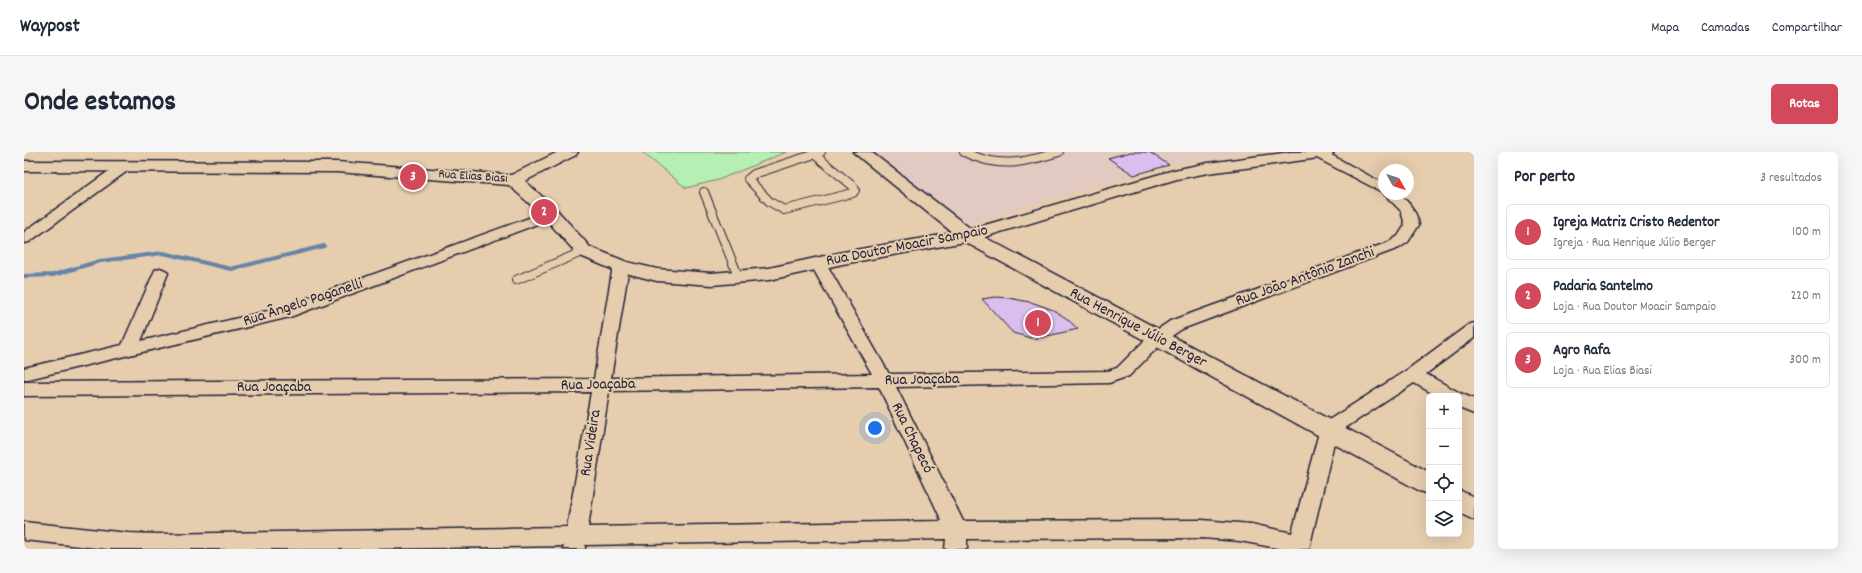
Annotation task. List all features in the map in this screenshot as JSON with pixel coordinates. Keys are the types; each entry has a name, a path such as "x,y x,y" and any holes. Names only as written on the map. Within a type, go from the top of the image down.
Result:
{"street":[{"path":"317,152 337,167"},
{"path":"514,180 570,152"},
{"name":"Rua Henrique Júlio Berger","path":"861,152 968,236 1426,482"},
{"path":"1322,153 1332,162 1378,186"},
{"name":"Rua Doutor Moacir Sampaio","path":"514,180 551,214 584,251 622,266 657,275 684,278 738,278 769,274 818,263 968,236 1174,175 1208,168 1322,153"},
{"name":"Rua Elias Biasi","path":"24,166 337,167 514,180"},
{"path":"24,238 125,166"},
{"name":"Rua João Antônio Zanchi","path":"1157,338 1166,330 1183,322 1394,245 1402,239 1412,225 1412,218 1397,200"},
{"name":"Rua Ângelo Paganelli","path":"24,374 284,313 551,214"},
{"name":"Rua Chapecó","path":"818,263 884,380 957,539"},
{"name":"Rua Videira","path":"575,542 622,266"},
{"path":"129,349 160,273"},
{"path":"24,531 128,542 158,543 957,539 1235,530 1261,534 1299,546 1328,430 1413,375 1474,329"},
{"name":"Rua Joaçaba","path":"24,389 601,385 1109,377 1123,372 1157,338"},
{"path":"1413,375 1446,393"},
{"path":"1462,401 1474,407"},
{"path":"1462,503 1474,509"}],"lane":[{"path":"964,152 981,160 999,164 1015,164 1059,152"},
{"path":"818,153 854,187 855,190 853,193 780,210 748,178 754,174 818,153"},
{"path":"704,192 738,278"},
{"path":"516,280 584,251"}],"shaded area":[{"path":"874,152 1266,152 1179,162 964,224"}],"green space":[{"path":"642,152 786,152 718,180 686,188"}],"building":[{"path":"1131,152 1149,152 1169,165 1134,175 1108,158"},
{"path":"995,297 1034,303 1053,310 1066,318 1078,329 1034,339 1013,333 982,299"}],"waterway":[{"path":"24,276 53,275 100,261 163,253 231,269 324,246"}],"place":[{"name":"Agro Rafa","path":"413,177"},
{"name":"Padaria Santelmo","path":"544,212"},
{"name":"Igreja Matriz Cristo Redentor","path":"1038,323"}]}
